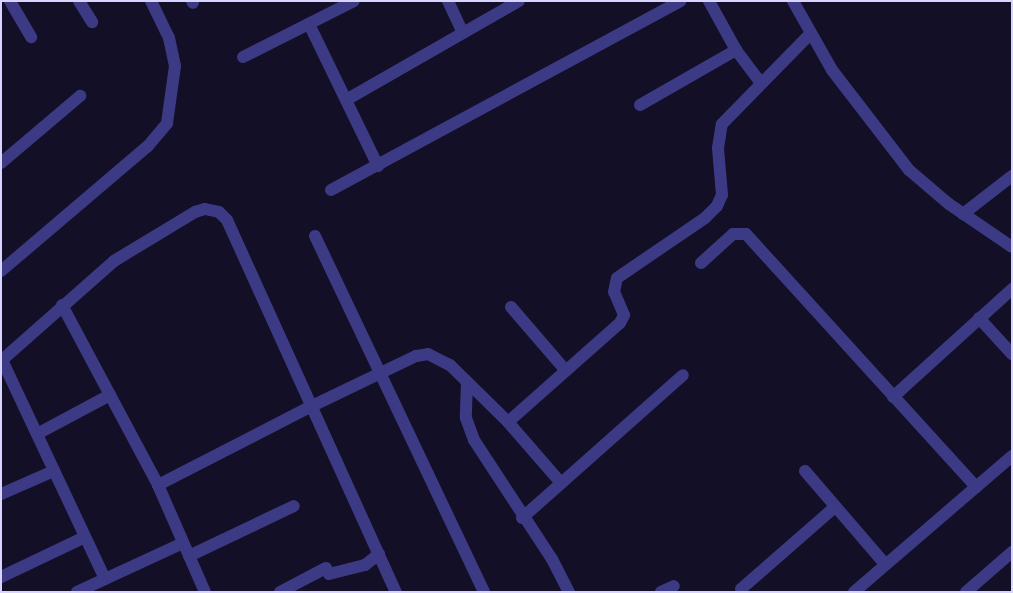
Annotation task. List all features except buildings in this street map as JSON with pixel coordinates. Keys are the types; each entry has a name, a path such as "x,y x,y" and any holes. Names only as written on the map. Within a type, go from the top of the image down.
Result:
{"street":[{"path":"10,1 31,37"},
{"path":"80,1 92,22"},
{"path":"1,271 148,146 167,123 175,66 169,38 151,1"},
{"path":"243,56 354,1"},
{"path":"448,1 463,33"},
{"path":"346,100 519,1"},
{"path":"331,190 680,1"},
{"path":"709,1 736,50 760,82"},
{"path":"792,1 832,70 909,170 964,214 1012,247"},
{"path":"309,24 378,166"},
{"path":"508,422 620,323 624,315 614,292 617,278 705,218 717,206 722,195 718,148 722,124 760,82 811,33"},
{"path":"640,105 736,50"},
{"path":"1,163 80,96"},
{"path":"964,214 1012,176"},
{"path":"105,579 2,360 114,261 195,212 205,208 219,212 227,220 396,592"},
{"path":"701,263 732,234 746,234 976,487"},
{"path":"315,236 484,592"},
{"path":"893,396 1012,289"},
{"path":"62,305 158,485 204,592"},
{"path":"510,307 566,371"},
{"path":"979,318 1012,354"},
{"path":"158,485 312,406 428,354 450,365 508,422 561,483"},
{"path":"522,518 683,376"},
{"path":"467,382 466,418 470,430 487,463 522,518 552,559 569,592"},
{"path":"37,434 110,395"},
{"path":"854,592 1012,456"},
{"path":"1,494 54,471"},
{"path":"805,471 885,564"},
{"path":"189,556 294,506"},
{"path":"741,589 836,507"},
{"path":"1,577 85,537"},
{"path":"77,592 183,543"},
{"path":"966,592 1012,552"},
{"path":"280,592 328,571 365,565 379,554"},
{"path":"661,592 674,586"}]}
